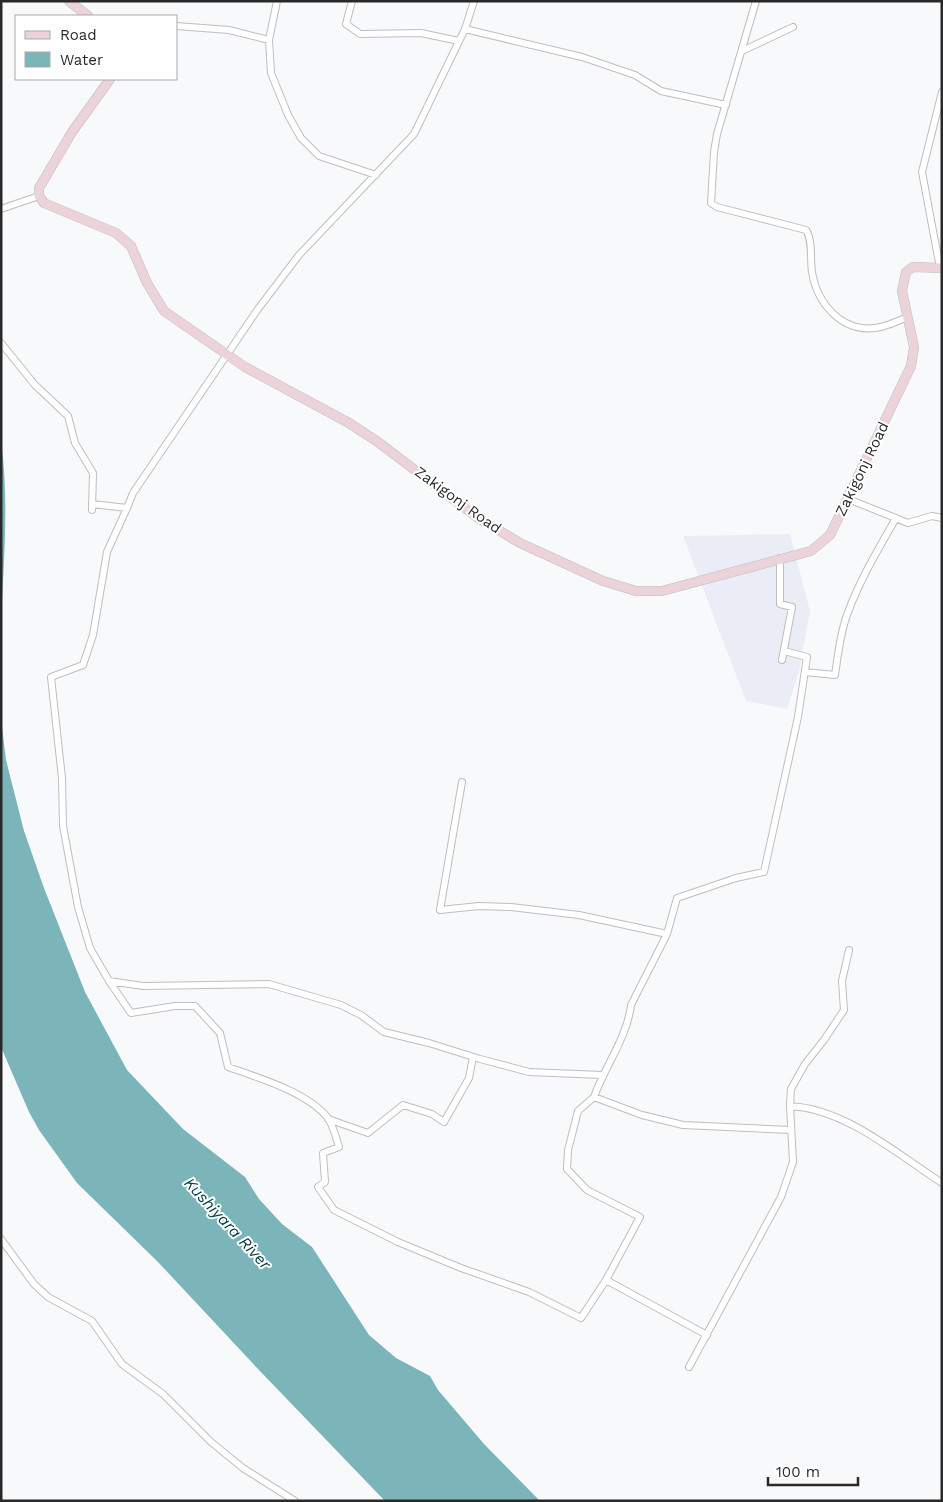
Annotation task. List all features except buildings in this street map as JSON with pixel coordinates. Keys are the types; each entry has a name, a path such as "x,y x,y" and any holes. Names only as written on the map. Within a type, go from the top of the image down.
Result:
{"main road":[{"path":"69,1 87,15"},
{"path":"39,196 39,188 72,132 109,80"},
{"name":"Zakigonj Road","path":"39,196 44,203 116,233 132,246 147,283 164,311 245,367 349,423 378,442 478,518 520,543 603,581 636,592 662,592 811,550 830,535 911,366 914,347 902,291 906,272 913,267 941,268"}],"street":[{"path":"276,1 269,40 270,73 301,138 319,156 376,175"},
{"path":"352,1 346,24 360,34 421,33 459,41"},
{"path":"473,1057 469,1078 444,1122 432,1114 403,1106 368,1134 328,1118 305,1099 270,1082 228,1067 220,1033 195,1006 175,1006 131,1013 109,981 90,948 76,898 63,826 62,778 51,677 83,665 94,635 107,552 133,494 227,354 299,255 414,134 465,29 474,1"},
{"path":"756,1 714,152 711,203 717,207 806,230 817,290 827,308 841,320 856,326 875,328 908,317"},
{"path":"178,26 229,30 269,40"},
{"path":"742,51 793,27"},
{"path":"465,29 582,57 635,75 661,91 726,106"},
{"path":"941,268 922,172 942,92"},
{"path":"1,209 39,196"},
{"path":"1,342 35,385 68,416 75,443 93,473 92,507 127,508"},
{"path":"848,500 908,523 932,516 942,518"},
{"path":"804,672 835,675 839,645 846,616 865,574 896,518"},
{"path":"780,558 780,604 792,606 782,660"},
{"path":"328,1118 340,1147 323,1153 326,1182 318,1187 334,1210 421,1252 529,1292 581,1318 606,1280 640,1217 587,1190 567,1169 568,1150 578,1111 594,1097 602,1075 618,1046 630,1018 631,1005 667,934 677,898 736,878 764,872 798,717 807,657 784,651"},
{"path":"462,782 440,910 479,906 511,907 579,915 667,934"},
{"path":"689,1368 781,1197 793,1162 791,1089 805,1064 844,1010 842,981 849,950"},
{"path":"109,981 143,986 269,984 341,1005 361,1015 384,1032 473,1057 529,1072 602,1075"},
{"path":"594,1097 642,1115 683,1124 791,1130"},
{"path":"790,1106 811,1109 866,1133 894,1149 942,1183"},
{"path":"1,1239 34,1284 48,1297 92,1321 122,1364 163,1394 211,1442 243,1468 295,1501"},
{"path":"606,1280 707,1335"}],"shaded area":[{"path":"790,534 810,611 799,671 787,709 746,701 683,536"}],"water":[{"path":"1,441 5,507 1,618"},
{"name":"Kushiyara River","path":"1,719 6,760 24,831 44,888 85,992 127,1070 183,1129 245,1177 259,1199 282,1224 312,1247 369,1335 396,1358 430,1376 438,1390 484,1444 540,1501 385,1501 158,1262 77,1183 39,1130 29,1112 1,1047"}]}
